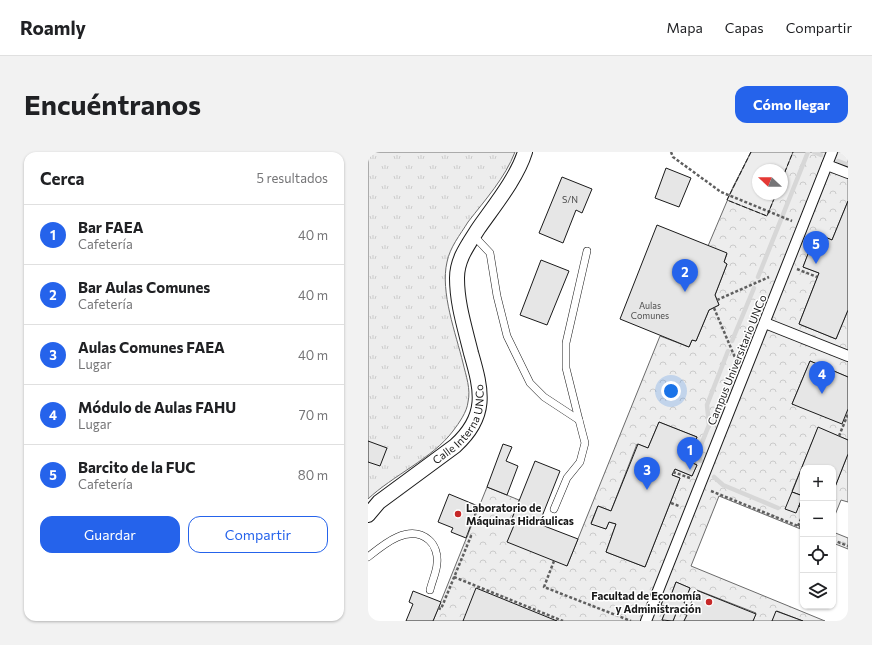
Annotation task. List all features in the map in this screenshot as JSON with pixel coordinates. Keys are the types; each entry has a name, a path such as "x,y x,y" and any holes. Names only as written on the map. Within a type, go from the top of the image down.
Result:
{"street":[{"name":"Calle Interna UNCo","path":"368,515 379,502 459,442 470,429 476,418 480,404 479,382 462,319 457,277 458,266 462,255 517,170 525,152"},
{"name":"Campus Universitario UNCo","path":"646,621 832,152"},
{"path":"827,165 848,173"},
{"path":"764,323 848,356"}],"lane":[{"path":"474,236 490,253 497,296 507,336 530,383 544,397 579,420"},
{"path":"554,509 567,478 580,462 585,443 566,368 566,343 588,251"},
{"path":"368,557 379,548 403,534 414,533 424,536 435,546 438,563 430,590"}],"path":[{"path":"671,152 673,157 721,192 788,219"},
{"path":"717,300 787,267 817,277"},
{"path":"714,308 743,376"},
{"path":"839,436 848,414"},
{"path":"673,472 798,526 800,521"},
{"path":"438,608 442,609 471,536 467,535"},
{"path":"836,541 848,546"},
{"path":"554,561 544,587 632,621"},
{"path":"454,577 563,621"}],"green space":[{"path":"368,152 515,152 506,171 468,222 456,241 450,251 447,262 445,274 447,299 469,387 469,397 466,410 458,424 445,441 368,499"},
{"path":"751,152 848,152 848,201 832,240 816,234 803,267 819,273 799,324 836,339 848,310 848,377 810,361 792,404 848,409 848,440 818,428 803,465 800,465 800,472 792,491 800,495 800,529 719,496 691,566 825,621 803,621 777,611 772,621 753,621 756,613 697,590 690,606 684,603 690,588 676,582 670,598 665,596 661,605 667,607 662,620 664,621 433,621 487,487 519,500 511,522 515,523 567,566 660,336 689,347 692,340 696,341 709,310 719,305 715,295 727,264 724,262 727,254 708,246 733,187","holes":["659,422 697,437 688,461 697,465 692,476 675,469 672,475 680,478 645,567 606,552 616,524 609,522 606,529 591,523 598,506 611,511 637,444 648,448"]},
{"path":"751,152 793,152 788,164 752,164 752,200 774,200 767,216 727,200"},
{"path":"848,454 848,502 841,500 836,512 836,484"},
{"path":"836,533 848,538 848,549 836,544"},
{"path":"677,611 687,615 684,621 673,621"}],"building":[{"path":"666,168 691,178 679,207 655,198"},
{"path":"562,177 592,189 582,213 576,210 563,243 539,233"},
{"path":"848,201 848,310 836,339 799,324 819,273 803,267 816,233 832,240"},
{"path":"657,225 727,253 724,262 727,264 715,295 719,305 709,310 696,341 692,340 689,347 620,319"},
{"path":"541,260 569,271 547,325 520,315"},
{"path":"810,361 848,377 848,409 842,424 792,404"},
{"path":"659,422 697,437 688,461 697,465 692,476 675,469 672,475 680,478 645,567 606,552 616,524 609,522 606,529 591,524 598,506 611,511 638,444 648,448"},
{"path":"818,427 848,440 848,454 836,484 836,465 803,465"},
{"path":"368,441 387,448 380,466 368,462"},
{"path":"503,444 512,447 506,461 518,466 507,495 487,487"},
{"path":"535,461 560,471 539,524 578,539 567,566 507,542 515,523 511,521"},
{"path":"800,472 800,495 792,492"},
{"path":"792,492 800,495 800,503 796,513 785,509"},
{"name":"Laboratorio de Máquinas Hidráulicas","path":"449,494 478,506 466,538 451,532 453,528 438,522"},
{"name":"Facultad de Economía y Administración","path":"676,582 690,588 684,603 690,606 696,590 756,614 753,621 684,621 687,615 677,611 673,621 662,620 667,607 661,605 665,596 670,598"},
{"path":"476,588 557,621 463,621"},
{"path":"413,591 441,602 433,621 406,621 413,604 409,602"},
{"path":"776,611 803,621 772,621"}],"waterway":[{"path":"758,277 808,152"},
{"path":"814,152 821,155"},
{"path":"838,161 848,165"},
{"path":"732,341 754,288"},
{"path":"701,461 697,455 709,425 707,405 728,351"},
{"path":"714,477 723,485 778,508"}],"fence":[{"path":"751,152 727,200 767,216 774,200"},
{"path":"788,164 793,152"}],"place":[{"name":"Barcito de la FUC","path":"816,264"},
{"name":"Bar Aulas Comunes","path":"685,292"},
{"name":"Módulo de Aulas FAHU","path":"822,394"},
{"name":"Bar FAEA","path":"690,470"},
{"name":"Aulas Comunes FAEA","path":"647,490"},
{"name":"Laboratorio de Máquinas Hidráulicas","path":"458,514"},
{"name":"Facultad de Economía y Administración","path":"709,602"}]}
